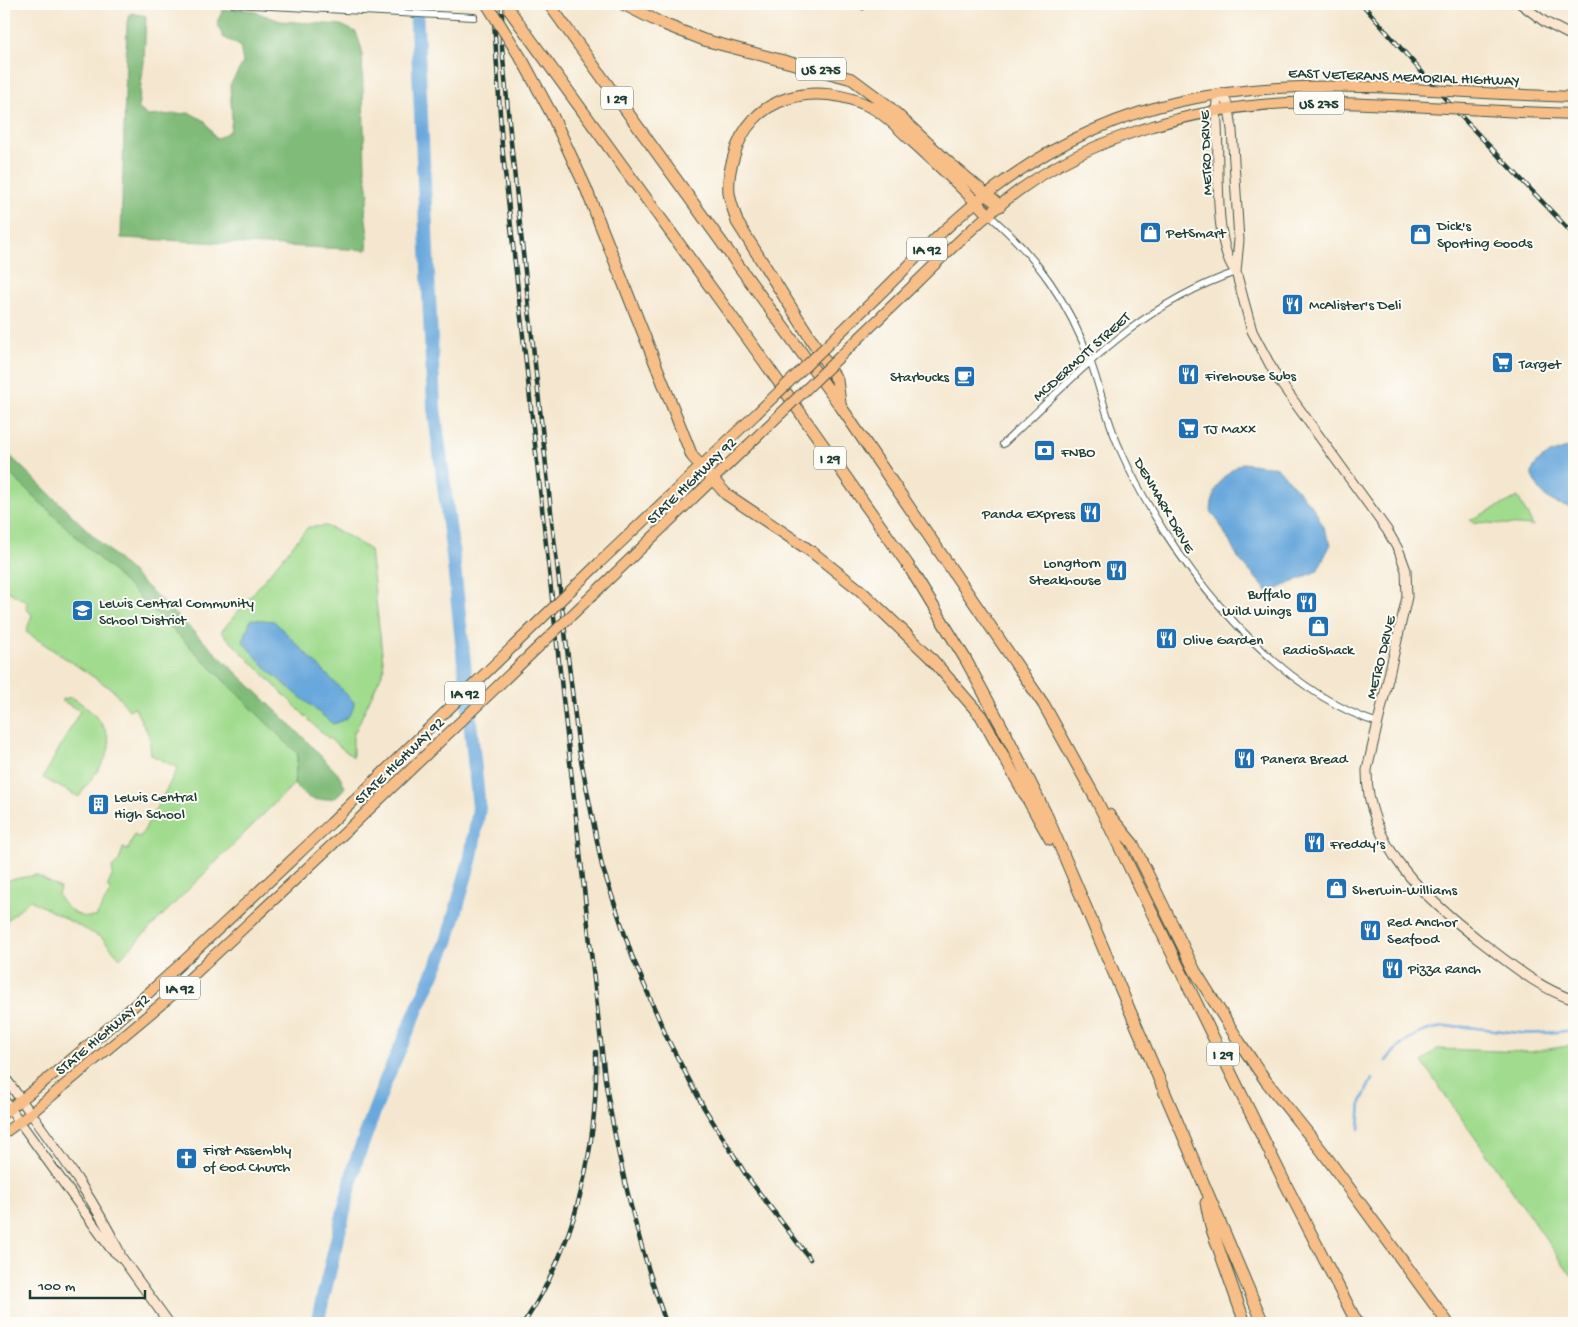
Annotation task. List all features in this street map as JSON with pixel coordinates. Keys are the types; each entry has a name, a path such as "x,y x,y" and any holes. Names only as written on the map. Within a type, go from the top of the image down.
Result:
{"highway":[{"path":"487,4 524,63 552,115 586,186 692,456 726,494 812,552 861,591 930,657 981,716 1069,870"},
{"name":"I 29","path":"506,4 751,343 908,566 966,660 1047,816 1263,1323"},
{"name":"US 275","path":"623,4 661,23 704,40 852,79 887,105 948,162 987,193"},
{"name":"I 29","path":"551,6 841,407 1044,705 1096,799 1356,1323"},
{"path":"841,407 837,380 737,222 729,193 730,169 735,151 749,123 768,106 788,98 827,94 856,101 884,115 968,191 989,215"},
{"path":"987,193 1000,206"},
{"path":"1096,799 1133,844 1195,971 1240,1043 1266,1081 1322,1150 1448,1323"},
{"path":"1201,1176 1211,1227 1245,1323"}],"main road":[{"name":"EAST VETERANS MEMORIAL HIGHWAY","path":"877,296 987,193 1046,153 1103,126 1156,106 1222,93 1298,86 1395,88 1574,96"},
{"name":"EAST VETERANS MEMORIAL HIGHWAY","path":"887,311 989,215 1047,172 1136,132 1229,108 1309,103 1574,114"},
{"name":"STATE HIGHWAY 92","path":"6,1107 21,1100 64,1067 198,949 877,296"},
{"name":"STATE HIGHWAY 92","path":"4,1133 30,1114 171,996 333,844 887,311"}],"street":[{"path":"233,4 436,14 474,18"},
{"path":"1521,4 1545,22 1574,37"},
{"name":"METRO DRIVE","path":"1222,93 1229,108 1232,130 1239,240 1236,272 1246,315 1260,350 1284,388 1387,530 1399,551 1406,570 1406,608 1367,770 1368,789 1381,830 1403,868 1432,902 1512,966 1542,986 1574,1000"},
{"name":"METRO DRIVE","path":"1222,93 1217,101 1216,111 1219,193 1224,250 1228,263 1236,272"},
{"name":"DENMARK DRIVE","path":"989,215 1031,255 1054,287 1073,320 1090,362 1110,425 1138,488 1160,527 1201,584 1250,637 1305,684 1337,706 1378,723"},
{"name":"MCDERMOTT STREET","path":"1004,444 1115,339 1164,304 1202,284 1236,272"},
{"path":"4,1076 86,1194 110,1232 122,1258 169,1323"},
{"path":"6,1107 19,1122 111,1249 122,1258"}],"green space":[{"path":"223,10 250,10 280,21 341,25 356,32 362,50 365,170 369,193 365,212 368,234 367,250 121,238 127,23 131,13 146,16 144,62 138,108 148,116 190,113 205,121 216,139 230,131 232,120 230,85 243,63 240,46 223,37 217,22"},
{"path":"4,450 292,726 339,775 345,787 337,797 318,800 308,797 299,790 294,784 298,754 148,605 4,468"},
{"path":"4,468 148,605 298,754 294,784 120,958 102,938 30,900 4,923 4,881 36,875 60,888 58,895 69,909 84,917 96,917 111,890 107,887 113,874 112,868 119,861 123,848 128,850 134,835 140,838 178,768 151,755 149,735 134,707 129,710 113,690 26,632 32,615 26,608 27,602 4,589"},
{"path":"1518,497 1533,526 1472,522 1470,520"},
{"path":"326,526 350,537 370,550 384,669 353,736 353,757 321,732 221,632 308,527"},
{"path":"71,697 92,712 104,727 109,743 106,757 79,797 43,778 80,711 61,700"},
{"path":"1574,1045 1574,1279 1422,1062 1437,1049 1530,1052"}],"water":[{"path":"1567,448 1574,448 1574,507 1553,502 1543,494 1532,476 1535,465 1544,457"},
{"path":"1242,463 1277,467 1315,510 1331,544 1317,571 1269,593 1239,559 1216,517 1211,513 1213,496 1219,484 1228,473"},
{"path":"251,619 274,621 354,702 354,707 348,717 333,724 270,672 243,642"}],"waterway":[{"path":"317,1323 356,1161 385,1082 447,942 471,857 479,808 453,556 434,407 416,4"},
{"path":"1386,1061 1401,1045 1416,1035 1432,1029 1465,1027 1534,1034 1574,1030"},
{"path":"1359,1129 1361,1102 1372,1079"}],"railway":[{"path":"493,4 502,145 605,1079 616,1141 630,1202 646,1263 666,1323"},
{"path":"502,4 502,47 511,142 553,530 579,750 602,866 632,956 667,1038 703,1106 748,1178 810,1259"},
{"path":"863,8 864,4"},
{"path":"1362,4 1456,111 1574,235"},
{"path":"524,1323 558,1260 571,1227 581,1193 593,1123 596,1088 596,1052"}],"place":[{"name":"PetSmart","path":"1150,232"},
{"name":"Dick's Sporting Goods","path":"1421,234"},
{"name":"McAlister's Deli","path":"1293,304"},
{"name":"Target","path":"1503,363"},
{"name":"Firehouse Subs","path":"1189,375"},
{"name":"Starbucks","path":"965,376"},
{"name":"TJ Maxx","path":"1188,428"},
{"name":"FNBO","path":"1045,451"},
{"name":"Panda Express","path":"1091,513"},
{"name":"LongHorn Steakhouse","path":"1117,571"},
{"name":"Buffalo Wild Wings","path":"1307,602"},
{"name":"Lewis Central Community School District","path":"83,611"},
{"name":"RadioShack","path":"1318,626"},
{"name":"Olive Garden","path":"1167,639"},
{"name":"Panera Bread","path":"1245,758"},
{"name":"Lewis Central High School","path":"98,805"},
{"name":"Freddy's","path":"1314,843"},
{"name":"Sherwin-Williams","path":"1336,889"},
{"name":"Red Anchor Seafood","path":"1371,930"},
{"name":"Pizza Ranch","path":"1392,968"},
{"name":"First Assembly of God Church","path":"187,1158"}]}
